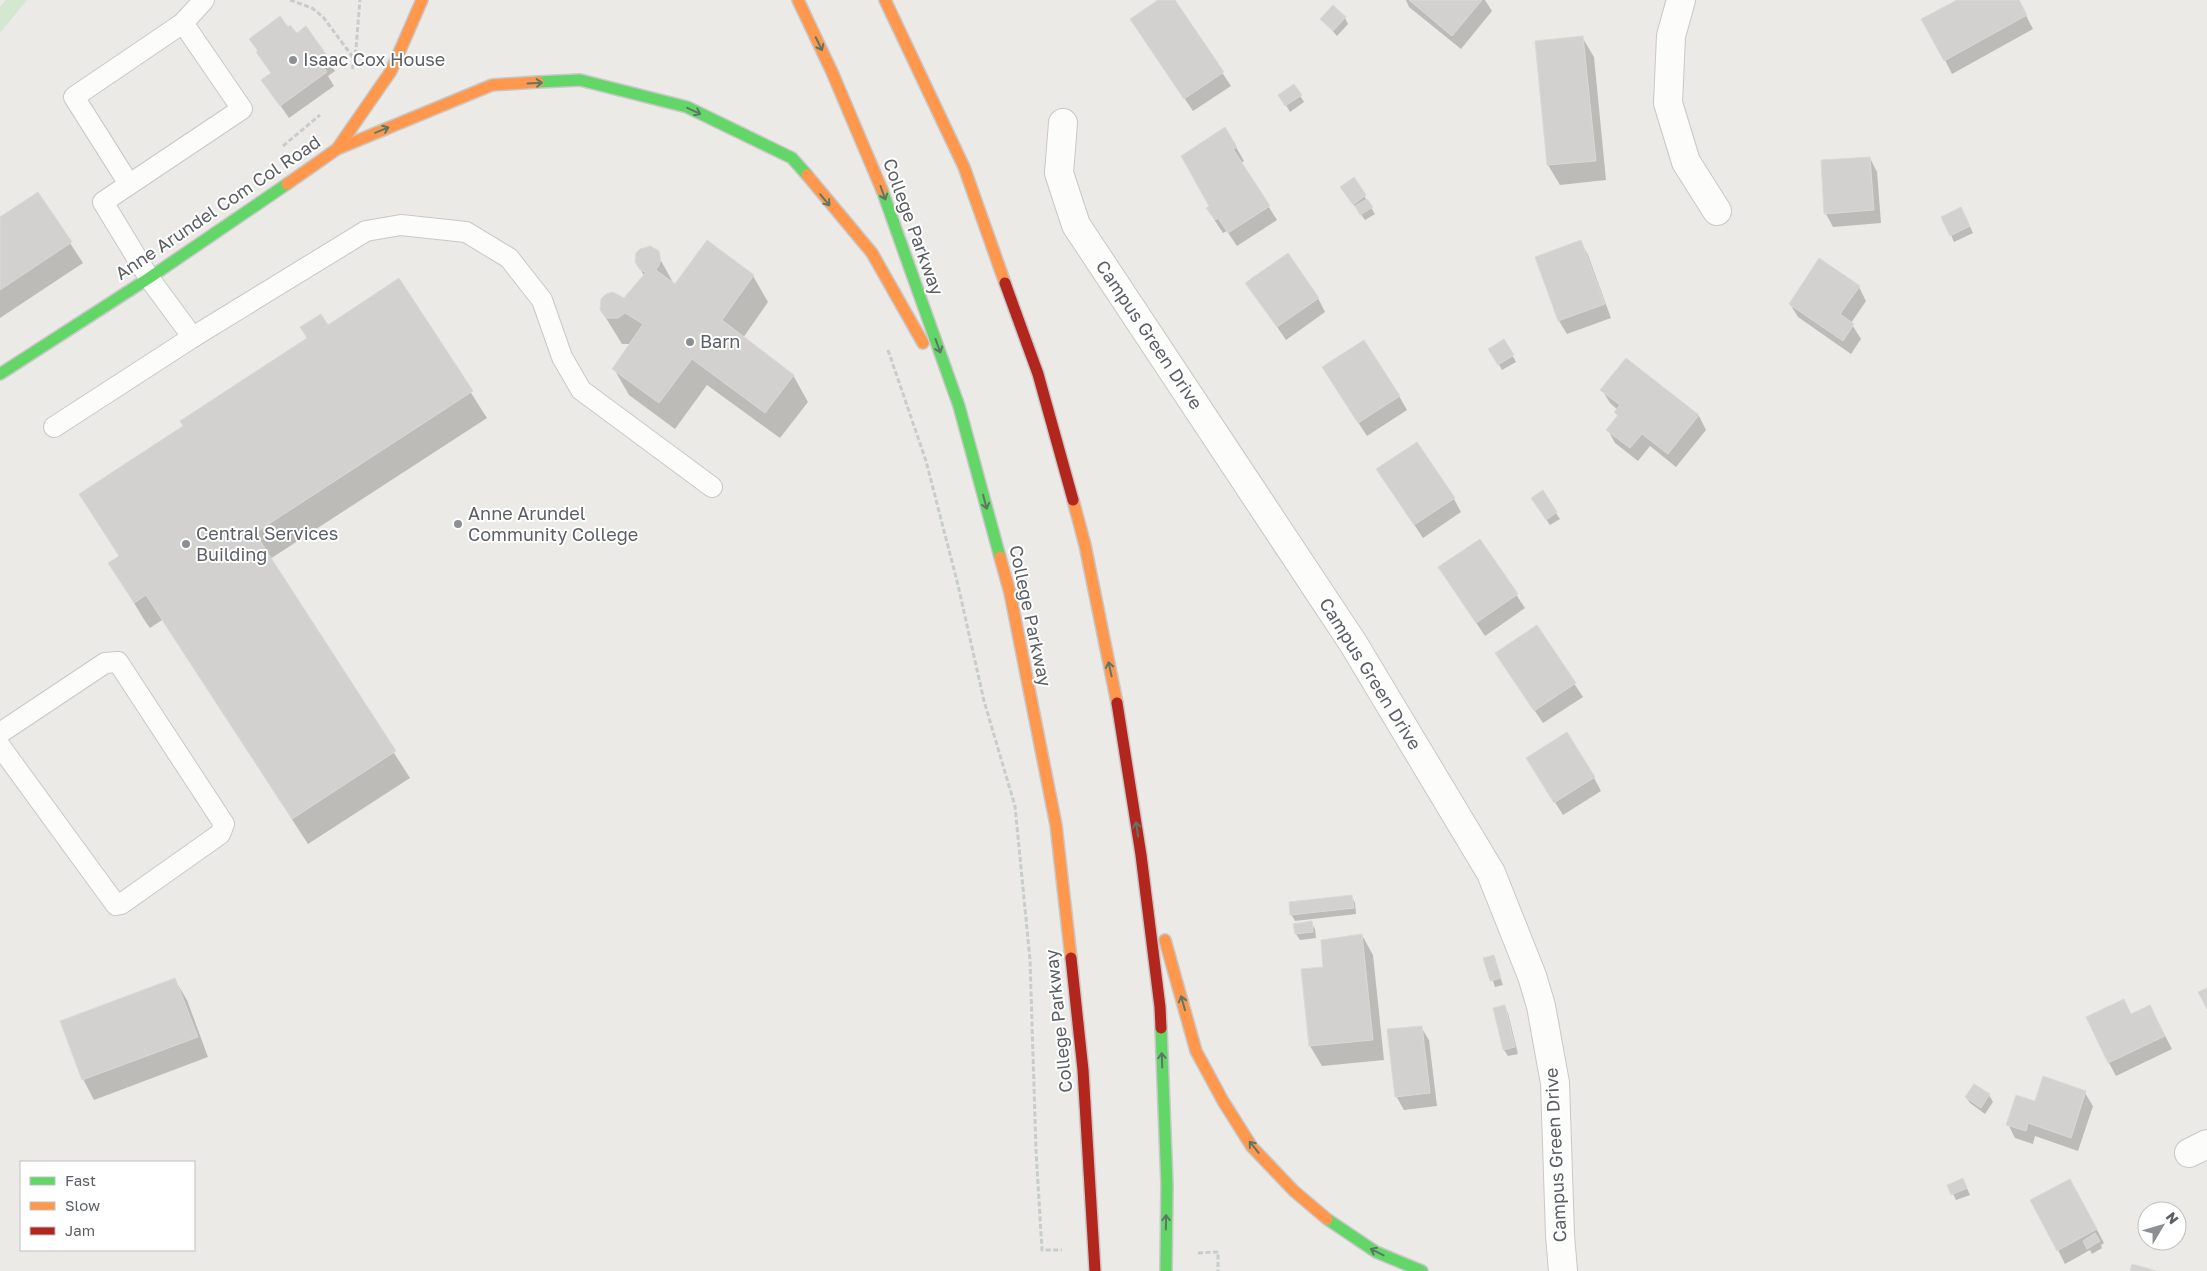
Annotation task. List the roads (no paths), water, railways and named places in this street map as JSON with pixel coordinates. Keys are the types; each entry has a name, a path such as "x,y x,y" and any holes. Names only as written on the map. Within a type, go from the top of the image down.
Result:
{"main road":[{"name":"Anne Arundel Com Col Road","path":"0,374 149,278 337,149 391,71 422,0"},
{"name":"College Parkway","path":"798,0 832,72 880,184 959,406 1010,593 1056,825 1083,1070 1095,1271"},
{"path":"885,0 964,167 1038,374 1084,546 1120,716 1141,855 1160,1007 1167,1185 1166,1271"},
{"path":"337,149 492,85 580,80 686,107 792,158 872,253 959,406"},
{"path":"1141,855 1196,1051 1223,1101 1252,1147 1294,1192 1333,1224 1376,1252 1422,1271"}],"street":[{"path":"1681,0 1672,36 1668,103 1686,162 1717,211"},
{"name":"Campus Green Drive","path":"1063,123 1059,173 1076,225 1353,643 1491,873 1532,976 1540,1006 1555,1083 1563,1271"}],"lane":[{"path":"129,184 74,97 183,23 204,0"},
{"path":"183,23 242,109 103,202 149,278 193,337"},
{"path":"54,427 193,337 366,231 401,225 466,232 509,258 542,300 562,356 581,390 712,487"},
{"path":"0,733 105,663 118,662 224,824 220,834 121,904 116,905 0,746"}],"place":[{"name":"Isaac Cox House","path":"293,60"},
{"name":"Barn","path":"690,342"},
{"name":"Anne Arundel Community College","path":"458,524"},
{"name":"Central Services Building","path":"186,544"}]}
